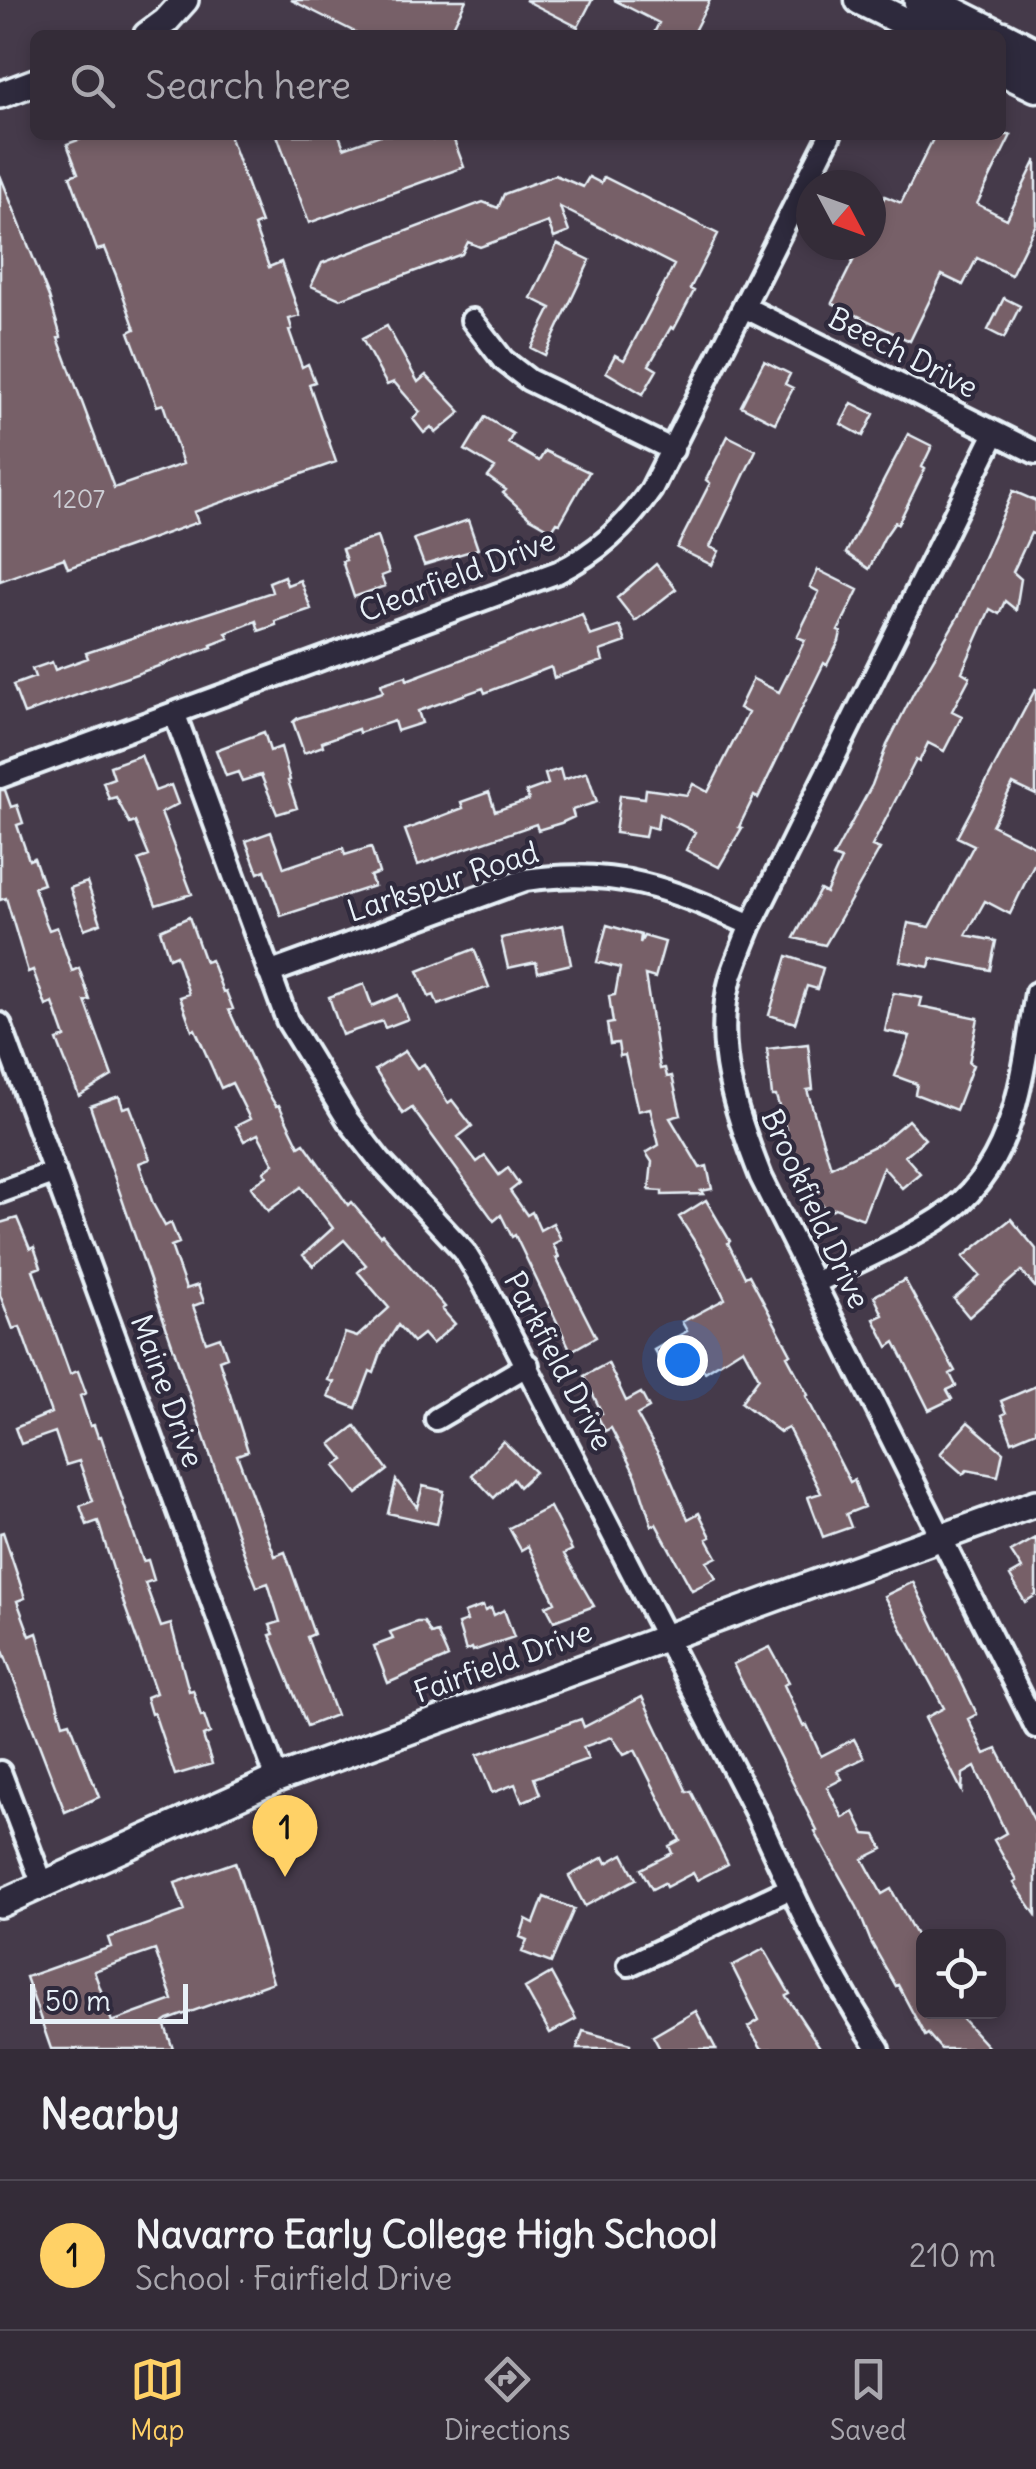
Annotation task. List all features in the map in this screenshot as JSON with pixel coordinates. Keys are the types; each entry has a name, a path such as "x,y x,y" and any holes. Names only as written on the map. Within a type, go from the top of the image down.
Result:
{"highway":[{"path":"897,16 967,30"},
{"path":"1006,42 1036,57"}],"main road":[{"path":"860,0 922,30"},
{"path":"1006,72 1036,87"}],"street":[{"path":"154,30 185,0"},
{"path":"0,95 30,84"},
{"name":"Clearfield Drive","path":"0,777 572,566 605,544 630,520 651,490 828,140"},
{"name":"Beech Drive","path":"744,307 1036,453"},
{"path":"472,320 503,360 528,380 673,450"},
{"name":"Brookfield Drive","path":"995,433 751,925 730,979 724,1023 733,1099 761,1176 1036,1726"},
{"name":"Parkfield Drive","path":"175,715 288,1020 348,1120 380,1161 464,1251 528,1366 858,2018 879,2049"},
{"name":"Larkspur Road","path":"269,973 526,880 568,874 606,875 651,884 751,925"},
{"path":"814,1283 939,1219 972,1193 994,1162 1009,1131 1036,993"},
{"name":"Maine Drive","path":"0,1024 276,1779"},
{"path":"0,1192 55,1172"},
{"path":"436,1419 528,1366"},
{"name":"Fairfield Drive","path":"0,1904 276,1779 1036,1503"},
{"path":"0,1772 42,1885"},
{"path":"629,1965 791,1888"}],"building":[{"path":"291,0 466,0 451,30 351,30"},
{"path":"525,0 592,0 578,27"},
{"path":"614,0 710,0 695,30 656,30 659,23"},
{"path":"1006,135 1011,135 977,204 1007,219 1036,160 1036,224 1011,275 977,258 963,285 942,275 910,341 832,303 854,260 886,260 886,196 901,203 932,140 1006,140"},
{"path":"78,140 231,140 261,223 254,226 269,267 281,262 300,316 289,319 289,330 302,367 308,364 315,382 309,384 336,462 194,512 198,522 126,548 68,568 64,558 0,581 0,175 49,297 61,337 58,338 114,488 183,464 163,404 157,406 129,332 135,329 116,275 105,248 97,250 70,176 78,173 67,144"},
{"path":"279,140 341,140 344,148 366,140 454,140 464,167 309,223"},
{"path":"555,175 583,187 589,177 601,183 604,177 718,234 674,329 671,327 649,365 657,370 643,394 606,372 615,355 624,360 674,265 560,207 569,232 554,238 548,222 480,247 468,242 462,254 340,299 311,286 322,263 483,202 498,208 504,194"},
{"path":"557,244 590,260 545,355 531,348 551,308 531,298"},
{"path":"1004,298 1020,306 1004,338 988,330"},
{"path":"387,326 418,382 426,375 461,412 436,433 431,427 424,433 413,419 420,412 394,382 387,385 362,339"},
{"path":"764,361 790,374 785,384 793,388 775,423 741,406"},
{"path":"852,403 874,414 863,436 841,424"},
{"path":"485,417 513,434 508,443 539,461 545,451 589,472 552,530 529,517 503,493 506,490 488,477 495,468 465,450"},
{"path":"908,434 932,446 898,524 895,522 884,538 869,569 846,553"},
{"path":"728,436 756,450 710,547 719,551 712,565 677,548 710,483 706,480"},
{"path":"1013,491 1036,501 1036,535 1031,533 1013,572 1021,579 1016,610 1005,601 999,614 990,609 962,672 970,677 952,711 962,716 944,751 928,743 919,762 916,760 872,846 880,849 825,945 794,938 820,890 826,893 841,860 833,857 872,785 914,692 959,615"},
{"path":"468,520 478,549 424,565 414,539"},
{"path":"377,537 389,573 381,576 385,586 354,597 342,549"},
{"path":"656,564 676,589 635,621 617,598"},
{"path":"818,570 858,590 827,665 824,663 758,798 754,796 739,827 742,828 719,867 686,850 695,832 659,814 657,829 647,826 645,837 615,833 620,795 645,798 646,789 687,795 693,784 708,792 748,713 739,708 753,679 779,692 805,640 797,637 819,592 810,587"},
{"path":"284,576 287,585 300,580 311,609 259,631 256,621 226,633 229,638 212,647 24,714 13,685 35,677 32,669 52,662 55,670 88,658 86,653 272,592 269,582"},
{"path":"582,614 590,636 620,626 626,642 600,651 603,661 554,678 551,667 485,693 483,688 418,711 422,723 397,731 394,721 359,733 358,729 304,753 293,722 298,718 383,692 381,684 406,676 407,680"},
{"path":"1036,688 1036,795 1013,784 992,825 1036,847 1036,860 1010,914 985,901 966,935 996,941 990,970 931,958 929,967 900,961 908,923 930,927 974,845 957,837"},
{"path":"264,732 270,751 281,747 297,808 277,814 261,775 242,781 238,772 226,776 216,750"},
{"path":"141,755 155,791 171,785 178,804 161,813 192,894 156,905 138,860 149,856 135,822 130,824 116,797 109,799 103,782 114,778 110,766"},
{"path":"560,769 563,780 587,772 597,802 572,810 574,817 561,823 538,830 536,824 418,865 405,830 463,808 461,802 489,792 495,811 529,800 526,792 548,784 545,774"},
{"path":"0,790 5,790 11,807 17,805 23,823 17,825 29,860 34,858 43,884 34,887 45,920 49,930 57,927 72,971 79,968 90,1000 85,1001 112,1076 79,1096 57,1040 65,1037 53,1003 46,1006 33,970 28,972 6,898 0,900"},
{"path":"271,832 284,868 343,848 345,855 371,847 379,873 370,876 374,886 281,916 265,870 258,873 246,841"},
{"path":"87,882 101,923 84,929 70,888"},
{"path":"189,917 205,962 211,960 223,992 226,991 233,1009 229,1010 265,1088 279,1105 299,1146 304,1143 348,1205 351,1202 382,1234 455,1324 432,1344 423,1334 413,1342 398,1325 382,1350 374,1373 370,1371 356,1408 328,1397 334,1382 328,1380 345,1333 357,1337 389,1308 358,1272 366,1265 344,1240 313,1266 303,1255 333,1228 301,1187 268,1211 251,1187 267,1176 264,1172 274,1164 258,1134 244,1141 236,1126 250,1119 232,1083 221,1088 195,1029 192,1030 180,997 189,994 176,955 169,958 160,930"},
{"path":"563,925 571,964 538,972 536,962 508,968 501,938"},
{"path":"607,925 641,935 640,943 644,936 665,942 655,978 645,975 660,1069 665,1068 667,1077 672,1076 681,1115 670,1118 700,1168 707,1166 712,1189 701,1191 703,1194 662,1195 662,1191 649,1190 652,1162 646,1153 659,1145 650,1108 638,1111 625,1055 620,1056 618,1043 610,1044 607,1024 613,1023 609,996 615,995 620,968 597,962"},
{"path":"474,949 489,987 438,1005 434,995 429,997 418,971"},
{"path":"787,956 823,968 817,989 807,986 795,1023 769,1015"},
{"path":"364,984 372,1006 398,995 408,1019 385,1028 382,1021 342,1035 329,997"},
{"path":"893,993 922,998 920,1006 978,1018 969,1063 973,1065 956,1110 915,1094 917,1084 895,1076 910,1036 885,1031"},
{"path":"808,1044 813,1089 807,1090 831,1167 881,1143 908,1120 925,1139 905,1156 920,1173 902,1188 883,1167 863,1219 835,1208 828,1212 801,1180 776,1096 772,1096 767,1049"},
{"path":"405,1051 417,1068 424,1064 448,1103 452,1100 472,1126 458,1137 477,1162 485,1156 499,1175 508,1168 519,1184 510,1191 527,1215 532,1212 540,1230 553,1223 561,1240 553,1244 559,1257 556,1258 596,1337 571,1351 515,1235 512,1237 501,1215 494,1221 412,1108 403,1114 375,1070"},
{"path":"119,1096 123,1108 130,1106 150,1159 139,1163 153,1204 165,1226 171,1223 179,1243 171,1246 186,1289 198,1285 204,1302 193,1306 206,1342 220,1337 227,1357 219,1360 248,1451 237,1455 275,1556 285,1552 314,1634 307,1637 336,1715 307,1726 270,1635 274,1634 270,1625 280,1622 268,1583 257,1587 244,1553 90,1106"},
{"path":"706,1200 745,1277 749,1275 791,1354 787,1356 850,1482 854,1480 864,1507 846,1514 851,1527 823,1537 808,1497 821,1493 788,1428 780,1432 741,1402 759,1378 743,1348 705,1372 693,1354 684,1359 677,1354 680,1361 665,1369 654,1350 687,1331 682,1322 725,1299 679,1217"},
{"path":"17,1218 41,1267 33,1270 70,1374 78,1371 86,1393 80,1396 90,1426 94,1425 98,1437 101,1436 143,1561 148,1560 154,1580 145,1583 161,1627 171,1624 189,1691 193,1690 201,1716 204,1715 210,1733 203,1736 212,1764 175,1775 146,1697 156,1693 98,1521 87,1525 80,1506 93,1501 79,1461 66,1465 55,1432 21,1444 15,1428 51,1413 20,1327 13,1329 0,1295 0,1223"},
{"path":"1011,1219 1036,1249 1036,1288 1021,1271 969,1317 954,1299 980,1276 963,1257"},
{"path":"905,1280 955,1371 950,1374 956,1386 947,1390 952,1399 929,1410 895,1342 888,1347 874,1319 883,1315 874,1296"},
{"path":"608,1363 626,1401 641,1393 649,1408 637,1415 688,1519 699,1513 711,1537 707,1539 717,1557 707,1562 716,1578 692,1590 656,1524 652,1526 636,1476 611,1428 605,1431 597,1415 602,1413 584,1376"},
{"path":"1036,1386 1036,1431 1012,1441 1001,1401"},
{"path":"968,1422 1003,1452 998,1476 967,1470 963,1474 940,1454"},
{"path":"355,1426 388,1470 357,1494 335,1466 344,1460 331,1444"},
{"path":"503,1441 535,1472 519,1487 513,1479 494,1498 472,1475"},
{"path":"396,1480 417,1507 423,1486 444,1491 437,1524 388,1513"},
{"path":"550,1507 572,1550 564,1554 594,1606 554,1621 546,1606 555,1602 528,1546 521,1550 509,1528"},
{"path":"3,1532 25,1598 17,1601 30,1636 37,1633 63,1724 70,1722 99,1797 65,1812 0,1643"},
{"path":"1036,1538 1036,1595 1025,1602 1010,1576 1022,1569 1011,1552"},
{"path":"913,1582 977,1714 968,1719 985,1754 997,1749 1036,1824 1036,1915 1014,1883 1017,1881 994,1840 1006,1833 975,1767 963,1774 962,1791 925,1718 944,1708 884,1596"},
{"path":"483,1606 485,1611 491,1608 494,1615 504,1610 514,1637 466,1651 458,1624 467,1621 464,1613"},
{"path":"424,1622 431,1634 437,1632 448,1657 388,1683 374,1646 393,1639 390,1632"},
{"path":"770,1647 789,1682 784,1685 803,1726 807,1725 821,1756 854,1739 864,1758 837,1771 842,1779 827,1787 843,1818 854,1812 865,1834 876,1835 883,1849 863,1859 882,1894 891,1889 916,1935 916,2019 871,1942 857,1907 815,1832 733,1664"},
{"path":"642,1697 687,1792 691,1791 728,1864 697,1880 693,1873 666,1887 664,1883 652,1889 641,1869 672,1853 669,1846 680,1840 635,1750 624,1755 612,1737 583,1747 588,1759 534,1778 540,1794 522,1802 515,1784 492,1793 477,1755 581,1719 584,1727"},
{"path":"623,1854 636,1879 585,1906 569,1876 604,1857 607,1863"},
{"path":"235,1862 273,1982 168,2020 164,2023 173,2049 51,2049 26,1977 111,1947 108,1938 185,1911 175,1883","holes":["155,1950 173,2000 112,2022 94,1971"]},
{"path":"544,1897 574,1909 551,1963 522,1952 527,1940 520,1937 526,1919 534,1923"},
{"path":"764,1949 790,1994 786,1996 821,2049 762,2049 748,2027 759,2020 732,1966"},
{"path":"551,1973 576,2019 550,2033 525,1988"},
{"path":"696,2011 716,2049 660,2049 653,2036"},
{"path":"916,2019 962,2019 990,2049 941,2049 928,2034 925,2036"},
{"path":"583,2031 630,2044 630,2049 577,2049"}],"place":[{"name":"Navarro Early College High School","path":"285,1877"}]}
